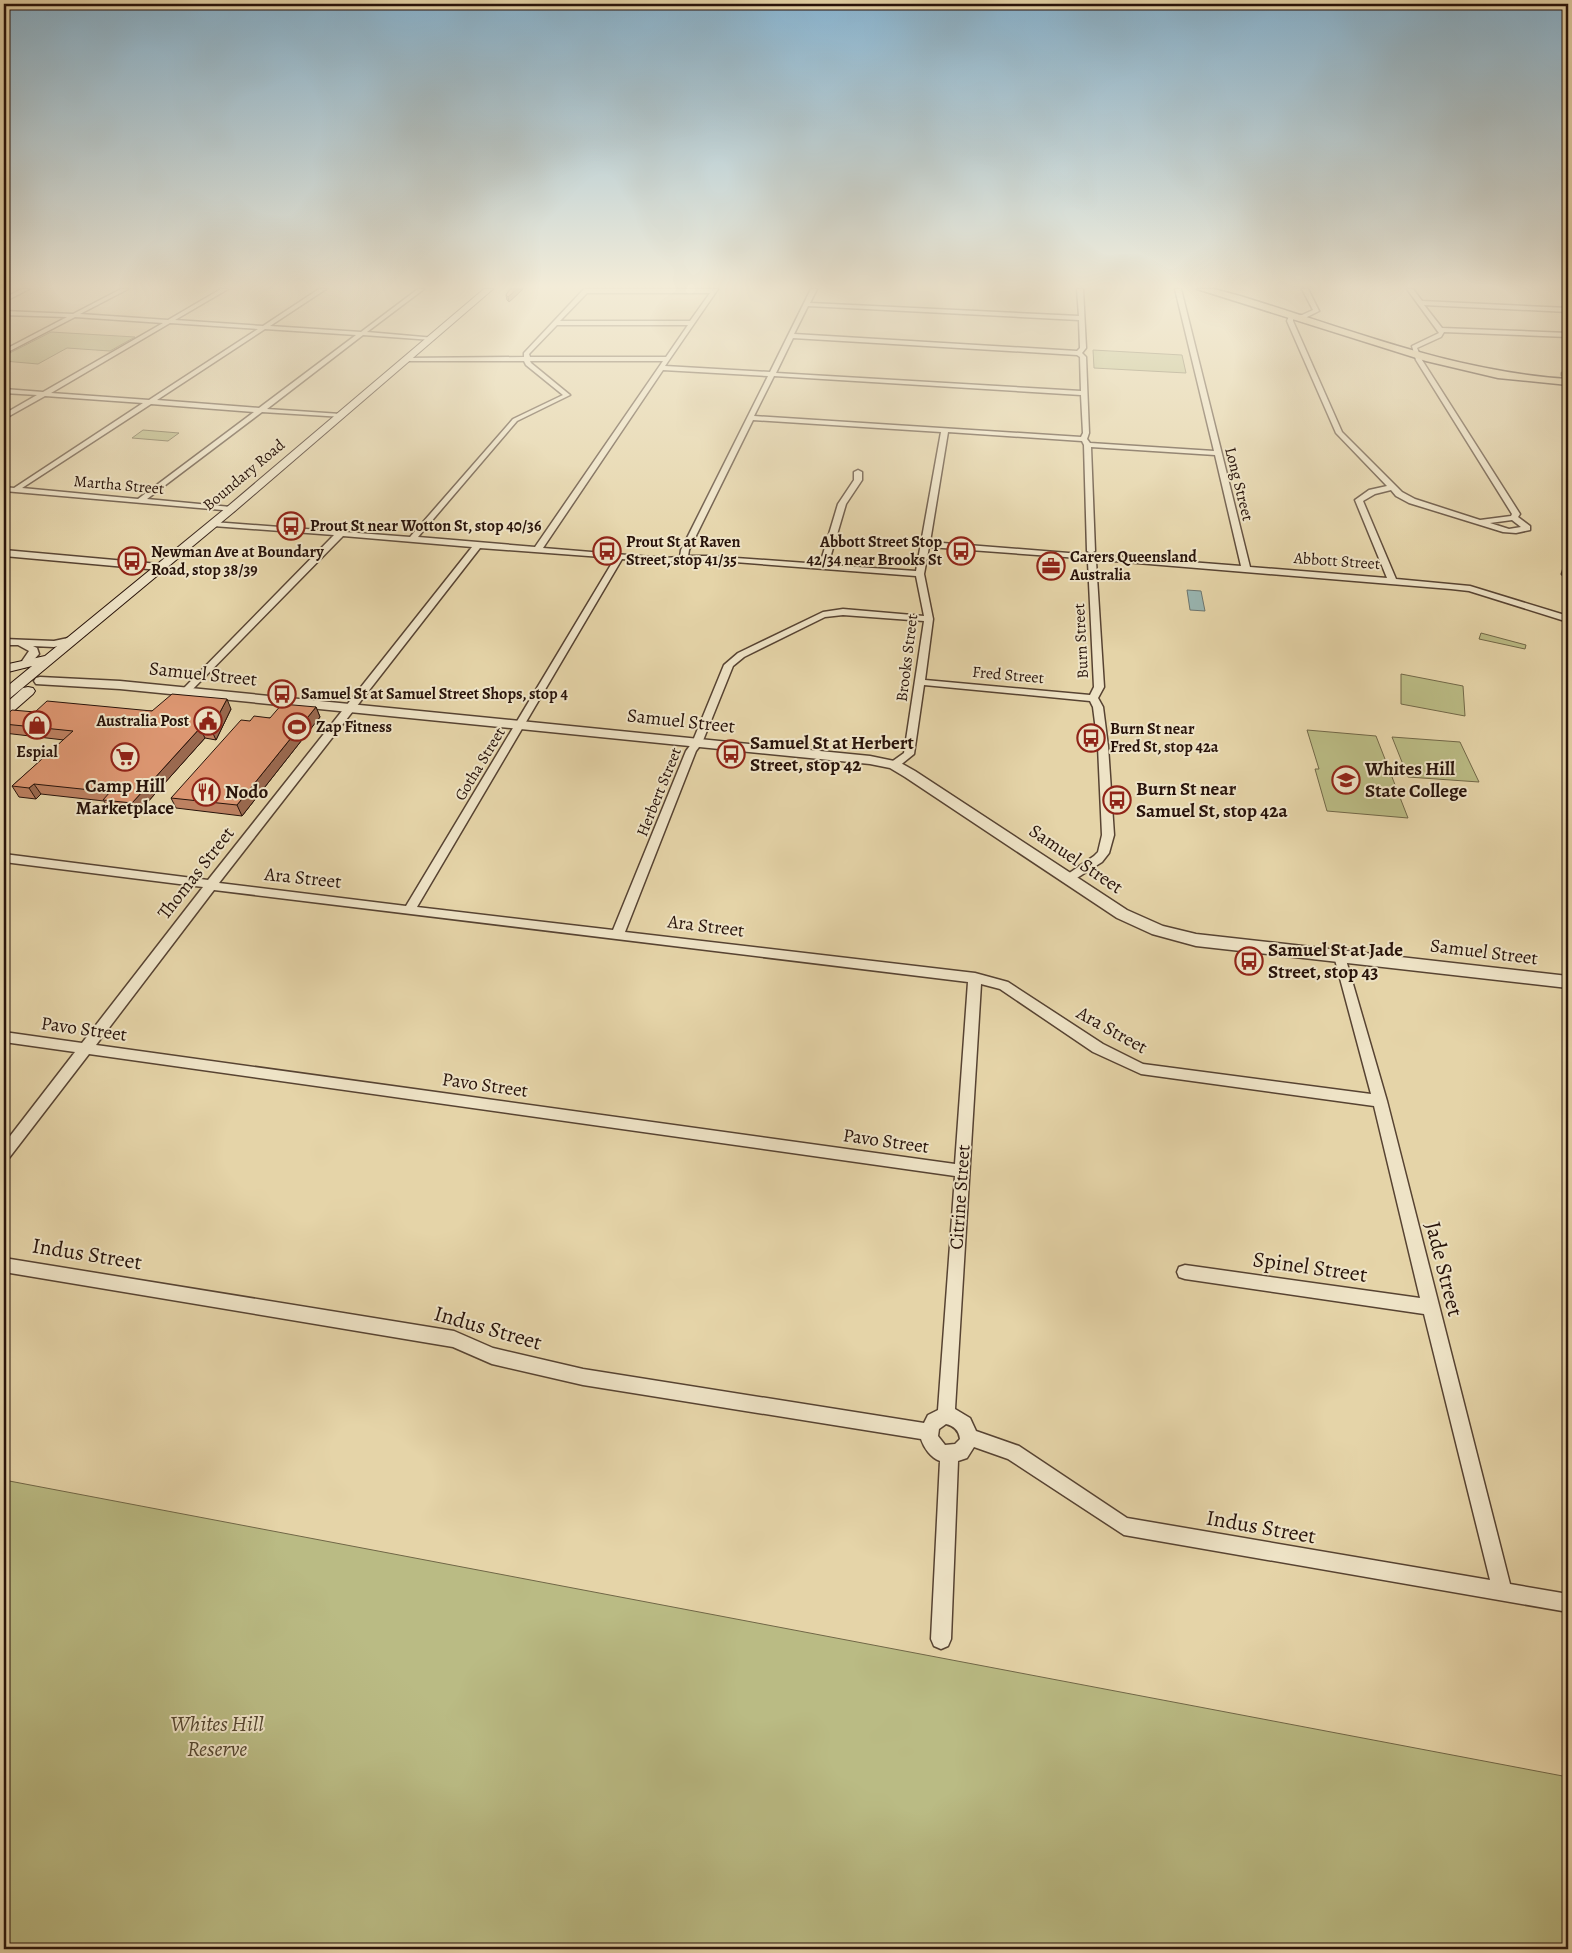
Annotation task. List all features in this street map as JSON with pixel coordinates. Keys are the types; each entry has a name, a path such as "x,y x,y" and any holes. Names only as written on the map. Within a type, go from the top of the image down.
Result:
{"main road":[{"name":"Boundary Road","path":"4,696 68,641 231,509 382,380"},
{"name":"Boundary Road","path":"4,712 168,566 208,527"},
{"path":"4,670 48,658"},
{"path":"4,682 40,681"}],"street":[{"path":"4,417 67,380"},
{"path":"16,490 184,380"},
{"path":"140,501 301,380"},
{"path":"412,539 512,423 567,395 548,380"},
{"path":"538,549 655,380"},
{"path":"684,558 685,550 769,380"},
{"path":"873,380 1084,393"},
{"name":"Burn Street","path":"1069,879 1098,859 1108,834 1102,737 1098,707 1093,698 1099,687 1094,556 1086,446 1084,380"},
{"name":"Long Street","path":"1200,380 1246,569"},
{"path":"1316,380 1339,433 1399,494 1500,529 1519,531 1527,528 1514,518 1480,522"},
{"path":"1432,380 1516,514 1514,518"},
{"path":"4,391 340,416"},
{"path":"750,418 945,430 1217,453"},
{"name":"Brooks Street","path":"894,765 909,754 921,682 929,619 920,574 945,430"},
{"path":"823,567 842,504 858,480 858,472"},
{"path":"1392,487 1372,492 1359,500 1392,580"},
{"name":"Martha Street","path":"4,489 231,509"},
{"path":"208,527 341,533 464,544 477,547 538,549 664,560 708,558 920,574"},
{"path":"185,692 341,533"},
{"path":"925,544 1094,556"},
{"name":"Thomas Street","path":"4,1154 211,885 477,547"},
{"path":"4,553 159,567"},
{"name":"Gotha Street","path":"410,908 620,556"},
{"name":"Abbott Street","path":"1094,556 1392,580 1470,589 1568,617"},
{"path":"1568,567 1566,574 1568,577"},
{"name":"Herbert Street","path":"618,934 691,751 698,743 730,665 741,655 823,615 843,612 929,619"},
{"path":"4,642 54,644 68,641"},
{"path":"22,644 34,650 34,654 25,664"},
{"name":"Samuel Street","path":"40,681 111,684 870,760 894,765 1122,914 1150,928 1168,934 1196,940 1568,982"},
{"name":"Fred Street","path":"921,682 1093,698"},
{"name":"Ara Street","path":"4,858 975,978 1004,985 1098,1048 1141,1069 1380,1101"},
{"name":"Jade Street","path":"1340,956 1380,1101 1430,1307 1503,1592"},
{"name":"Citrine Street","path":"946,1415 975,978"},
{"name":"Pavo Street","path":"4,1037 962,1171"},
{"name":"Indus Street","path":"4,1265 454,1339 492,1356 583,1377 929,1432"},
{"name":"Spinel Street","path":"1185,1272 1430,1307"},
{"path":"946,1415 954,1416 962,1421 967,1428 969,1437 963,1451 949,1455 941,1453 934,1447 930,1440 929,1432 934,1420 946,1415"},
{"name":"Indus Street","path":"969,1437 1013,1452 1124,1526 1568,1603"},
{"path":"941,1639 949,1455"}],"green space":[{"path":"143,430 179,433 168,441 132,438"},
{"path":"1481,633 1526,645 1525,649 1479,639"},
{"path":"1401,674 1463,686 1465,716 1401,704"},
{"path":"1307,730 1376,736 1408,818 1327,811 1315,769 1319,769"},
{"path":"1392,737 1460,742 1479,782 1408,777"},
{"name":"Whites Hill Reserve","path":"4,1480 1568,1777 1568,1949 4,1949"}],"water":[{"path":"1187,590 1201,591 1205,611 1190,610"}],"building":[{"name":"Camp Hill Marketplace","path":"172,694 227,699 211,729 200,728 132,803 103,800 110,792 34,784 29,788 12,786 73,731 4,724 4,717 12,710 35,712 47,701 152,711"},
{"name":"Camp Hill Marketplace","path":"282,704 316,707 237,805 171,798 241,720 250,721 254,716 270,718"}],"place":[{"name":"Prout St near Wotton St, stop 40/36","path":"291,526"},
{"name":"Prout St at Raven Street, stop 41/35","path":"607,551"},
{"name":"Abbott Street Stop 42/34 near Brooks St","path":"961,551"},
{"name":"Newman Ave at Boundary Road, stop 38/39","path":"132,561"},
{"name":"Carers Queensland Australia","path":"1051,566"},
{"name":"Samuel St at Samuel Street Shops, stop 4","path":"282,694"},
{"name":"Australia Post","path":"208,721"},
{"name":"Espial","path":"37,725"},
{"name":"Zap Fitness","path":"297,727"},
{"name":"Burn St near Fred St, stop 42a","path":"1091,738"},
{"name":"Samuel St at Herbert Street, stop 42","path":"731,754"},
{"name":"Camp Hill Marketplace","path":"125,757"},
{"name":"Whites Hill State College","path":"1346,780"},
{"name":"Nodo","path":"206,792"},
{"name":"Burn St near Samuel St, stop 42a","path":"1117,800"},
{"name":"Samuel St at Jade Street, stop 43","path":"1249,961"}]}
